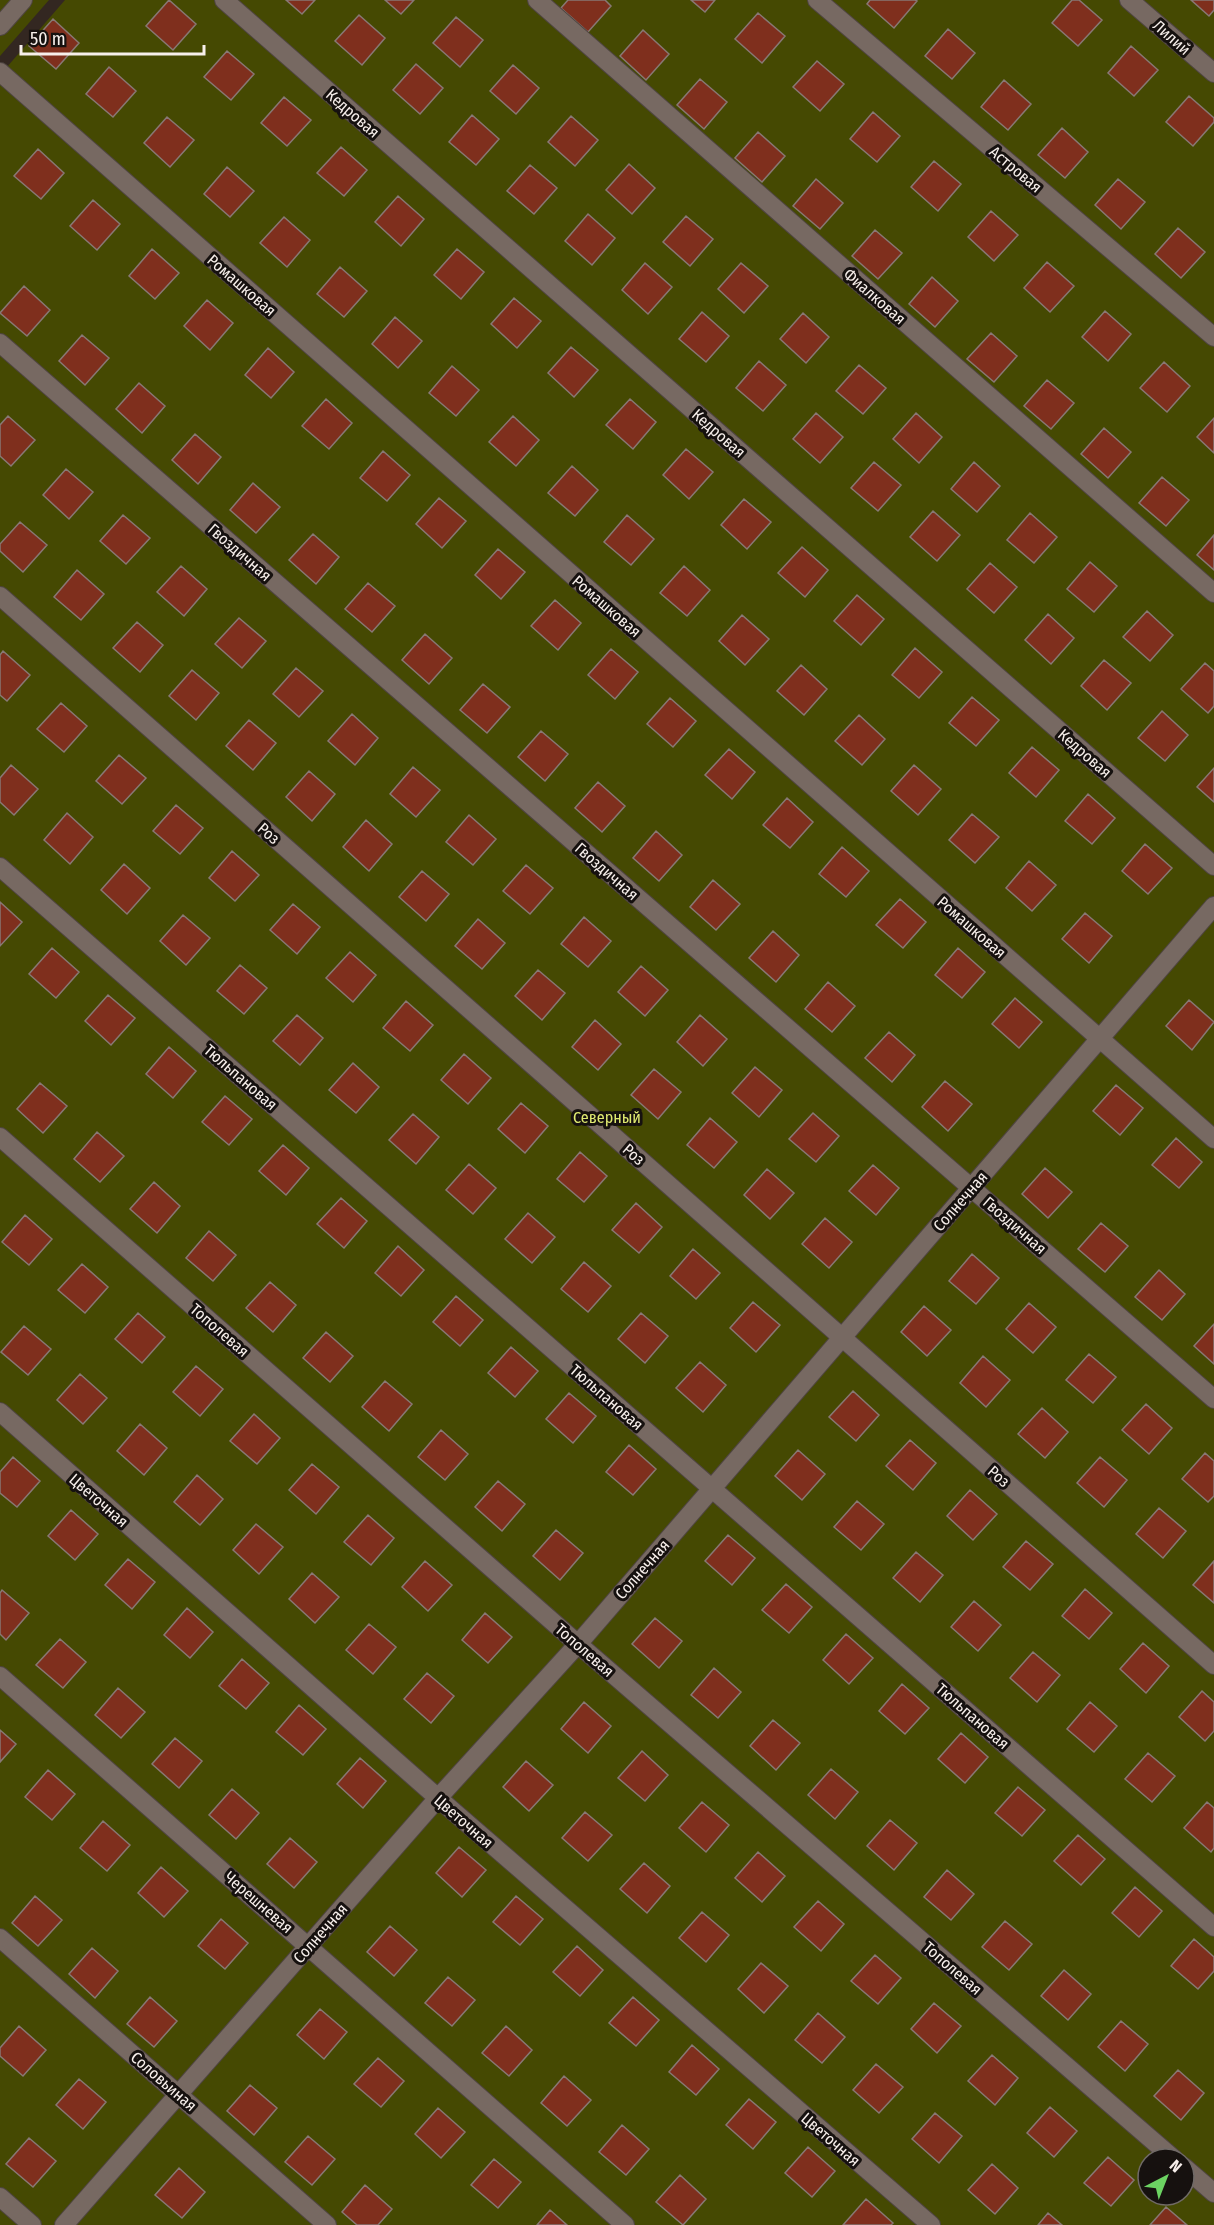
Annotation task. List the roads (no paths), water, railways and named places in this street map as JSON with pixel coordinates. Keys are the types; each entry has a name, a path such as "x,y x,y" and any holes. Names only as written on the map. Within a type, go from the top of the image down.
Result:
{"street":[{"path":"0,26 22,0"},
{"name":"Кедровая","path":"224,0 1214,866"},
{"name":"Фиалковая","path":"537,0 1214,592"},
{"name":"Астровая","path":"817,0 1214,337"},
{"name":"Лилий","path":"1129,0 1214,73"},
{"name":"Ромашковая","path":"0,72 1214,1139"},
{"name":"Гвоздичная","path":"0,343 1214,1399"},
{"name":"Роз","path":"0,596 1214,1665"},
{"name":"Тюльпановая","path":"0,867 1214,1927"},
{"name":"Солнечная","path":"63,2225 180,2096 438,1798 578,1644 1214,906"},
{"name":"Тополевая","path":"0,1137 578,1644 1160,2147"},
{"name":"Цветочная","path":"0,1412 438,1798 931,2225"},
{"name":"Черешневая","path":"0,1676 625,2225"},
{"name":"Соловьиная","path":"0,1938 327,2225"},
{"path":"1196,2177 1214,2193"},
{"path":"0,2197 32,2225"}],"park label":[{"name":"Северный","path":"607,1117"}]}
